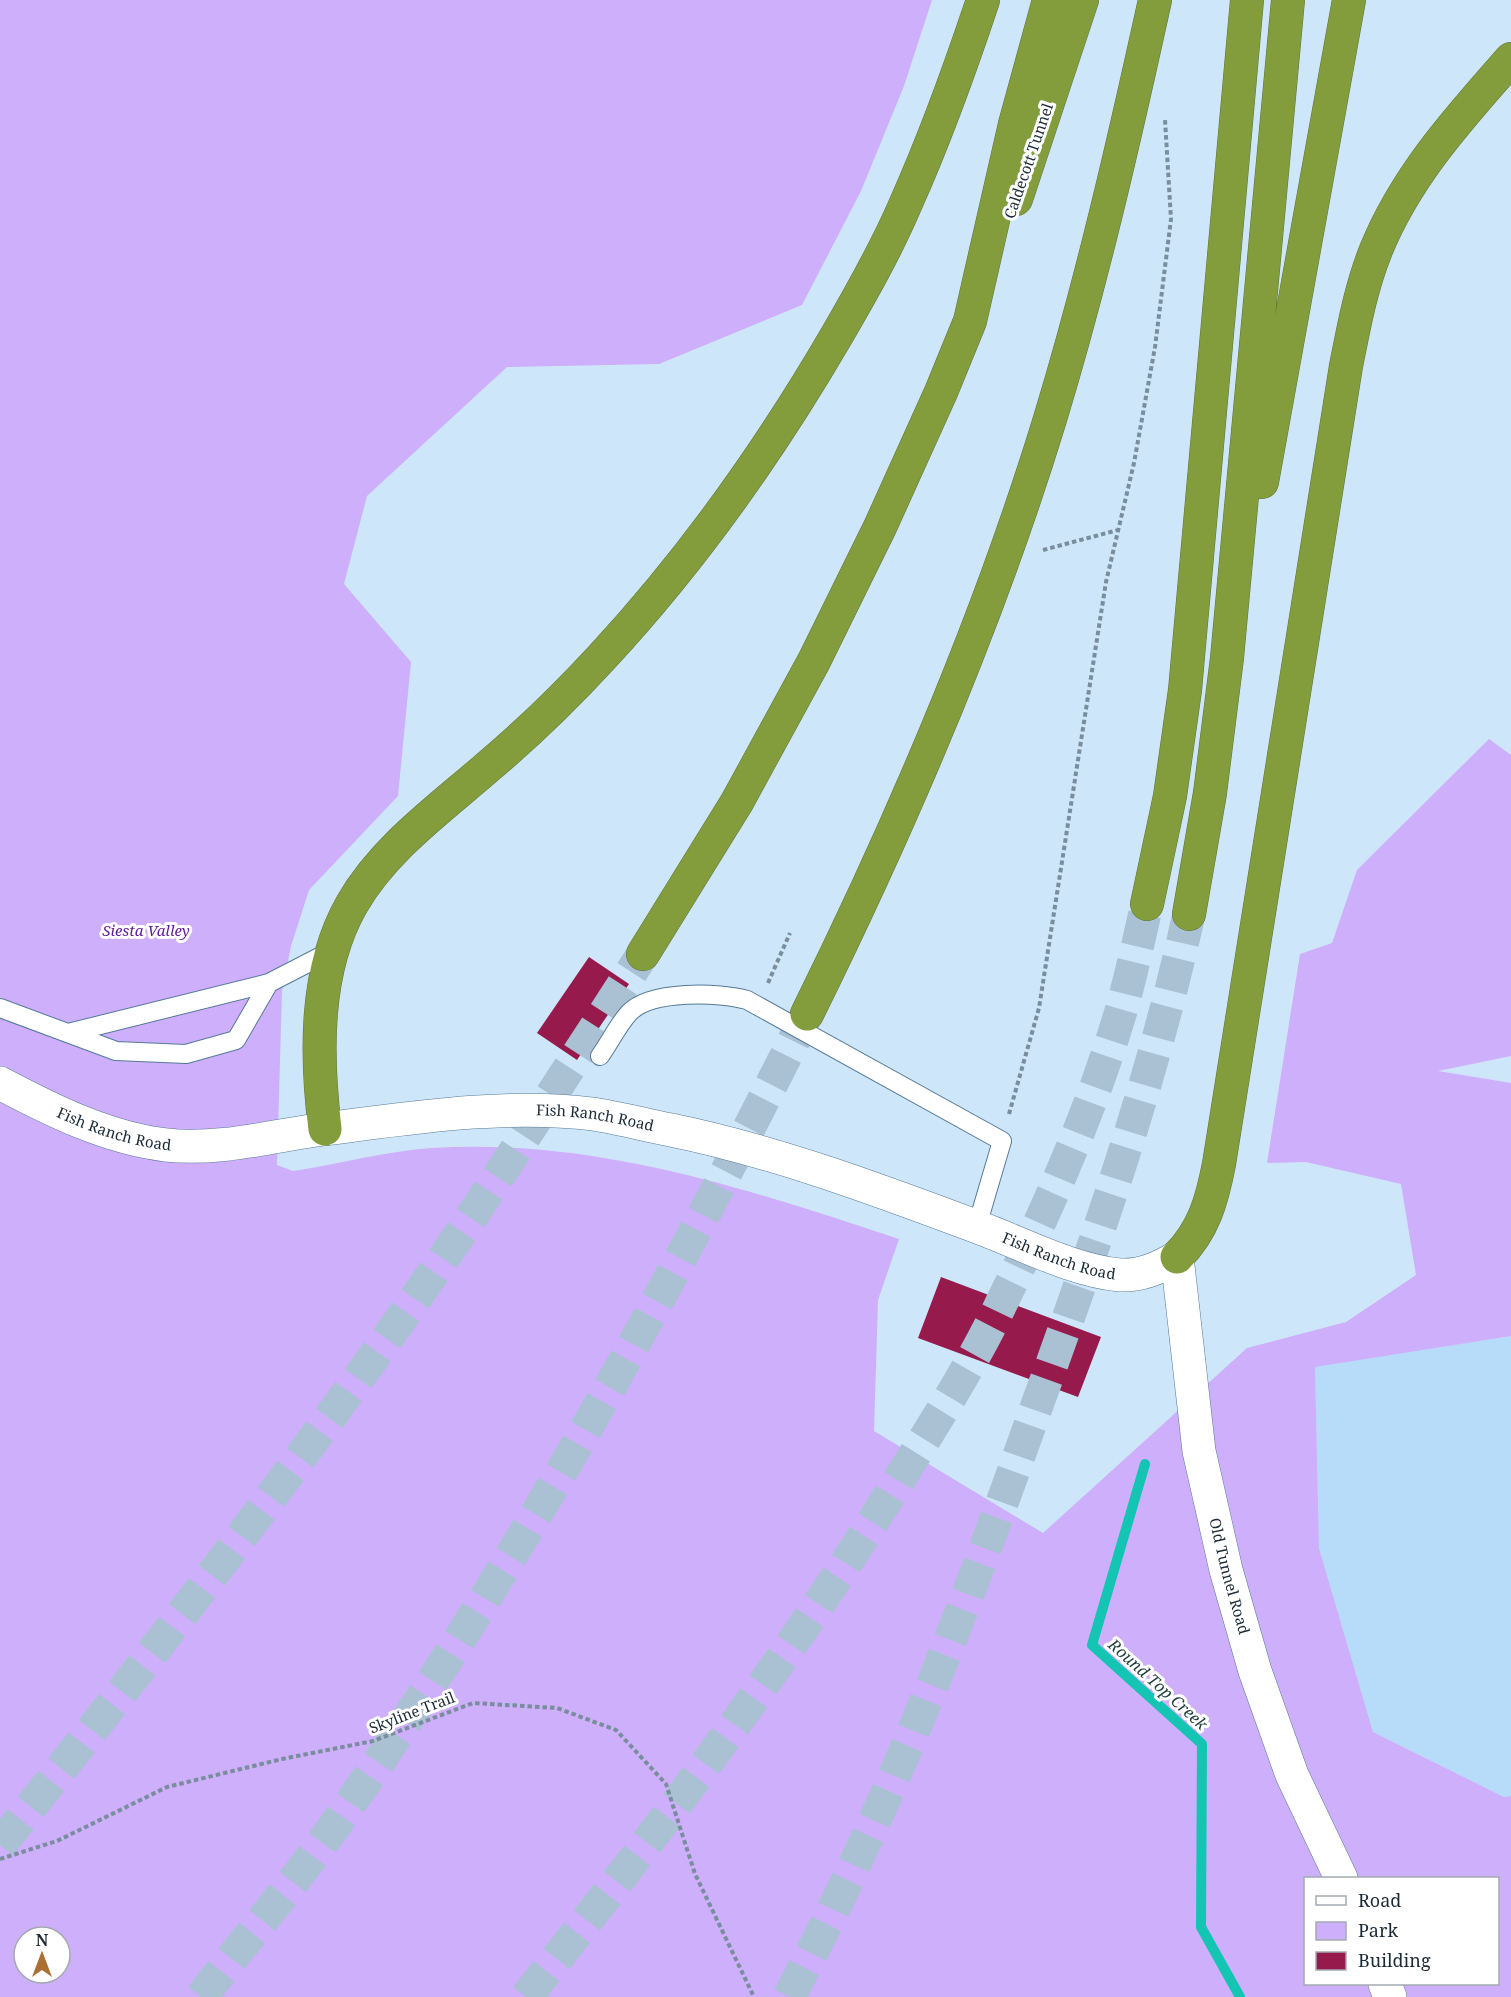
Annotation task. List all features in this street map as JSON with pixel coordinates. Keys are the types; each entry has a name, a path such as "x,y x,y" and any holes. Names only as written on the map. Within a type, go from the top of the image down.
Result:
{"highway":[{"path":"325,1129 319,1081 323,998 333,950 352,904 388,856 516,743 601,658 660,591 730,502 809,382 861,292 905,206 953,89 983,0"},
{"path":"644,954 737,802 814,661 912,459 970,321 1015,124 1050,0"},
{"name":"Caldecott Tunnel","path":"970,321 1024,176 1082,0"},
{"path":"807,1014 858,912 920,772 1002,561 1046,430 1090,279 1155,0"},
{"path":"1147,904 1170,796 1185,690 1247,0"},
{"path":"1189,914 1204,834 1220,717 1288,0"},
{"path":"1220,717 1349,0"},
{"path":"1177,1257 1193,1240 1205,1219 1219,1164 1346,366 1361,295 1376,250 1403,196 1441,139 1511,59"}],"main road":[{"name":"Fish Ranch Road","path":"0,1083 34,1101 100,1129 166,1145 224,1144 428,1117 514,1112 592,1114 688,1134 791,1163 977,1226 1068,1261 1113,1274 1145,1272 1177,1257"},
{"name":"Old Tunnel Road","path":"1177,1257 1199,1451 1226,1570 1255,1671 1292,1775 1341,1877"}],"lane":[{"path":"68,1033 269,983 333,950"},
{"path":"0,1008 116,1051 186,1054 237,1040 269,983"},
{"path":"600,1056 630,1012 652,1002 676,996 719,995 734,996 759,1006 1002,1141 977,1226"}],"path":[{"path":"1002,1141 1039,1008 1106,582 1134,463 1155,347 1171,219 1165,115"},
{"path":"1002,561 1118,530"},
{"path":"759,1006 790,933"},
{"name":"Skyline Trail","path":"0,1859 57,1841 167,1787 282,1759 373,1741 473,1703 557,1708 616,1730 666,1784 695,1875 754,1997"}],"shaded area":[{"path":"1511,1336 1511,1796 1504,1797 1373,1732 1319,1548 1315,1366"}],"green space":[{"name":"Siesta Valley","path":"0,0 932,0 904,86 861,191 802,305 659,364 507,367 367,496 344,584 411,662 398,796 309,890 291,946 282,991 277,1165 293,1171 432,1148 492,1147 552,1151 611,1159 670,1171 785,1202 899,1239 878,1300 874,1431 1043,1533 1247,1348 1346,1322 1416,1275 1401,1184 1306,1162 1267,1163 1300,954 1332,943 1357,870 1489,739 1511,755 1511,1056 1438,1071 1511,1083 1511,1336 1315,1367 1319,1548 1373,1732 1504,1797 1511,1796 1511,1997 0,1997"}],"building":[{"path":"589,957 629,984 577,1060 537,1033"},
{"path":"941,1277 1101,1337 1078,1397 918,1338"}],"waterway":[{"name":"Round Top Creek","path":"1145,1464 1092,1645 1202,1744 1201,1927 1240,1997"}],"tunnel":[{"path":"526,1997 623,1874 762,1686 850,1557 963,1376 1019,1267 1070,1154 1113,1037 1147,904"},
{"path":"789,1997 860,1854 923,1707 982,1558 1080,1286 1121,1163 1158,1040 1189,914"},
{"path":"0,1845 208,1580 359,1377 468,1221 643,954"},
{"path":"201,1997 324,1841 406,1722 469,1624 530,1525 645,1323 701,1221 807,1014"}]}
